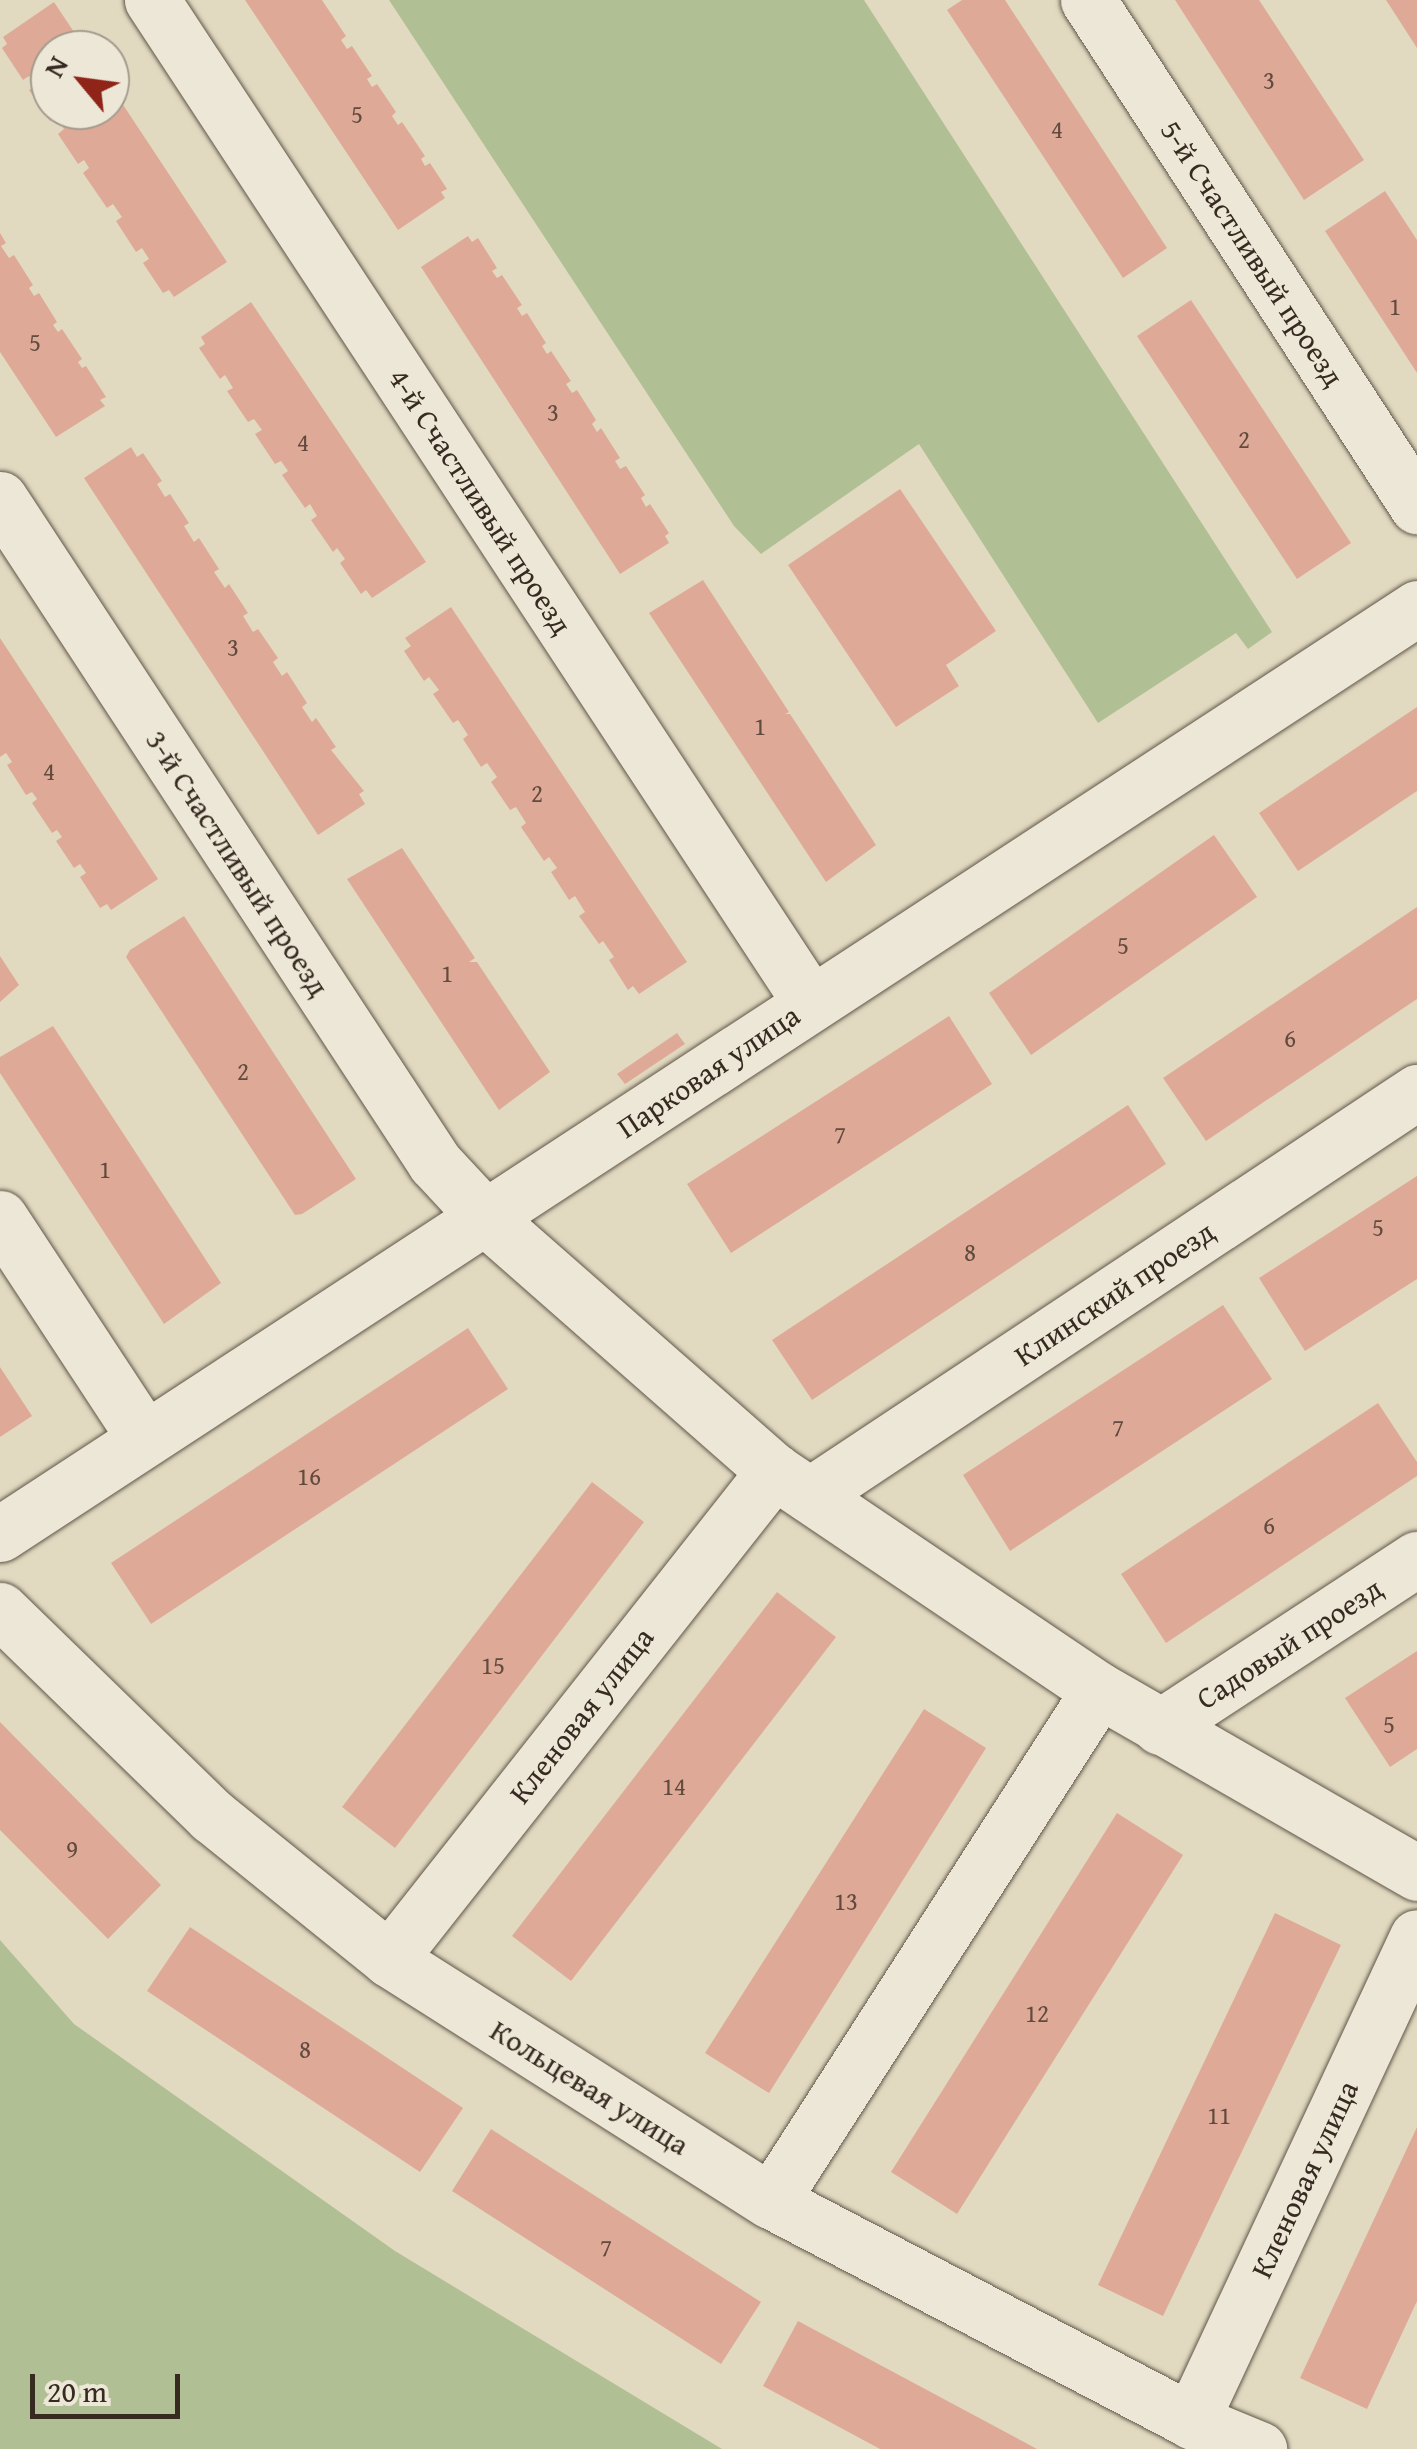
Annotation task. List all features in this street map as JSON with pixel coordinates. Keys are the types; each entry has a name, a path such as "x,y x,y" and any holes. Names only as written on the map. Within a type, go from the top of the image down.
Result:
{"street":[{"name":"4-й Счастливый проезд","path":"152,0 810,1002"},
{"name":"5-й Счастливый проезд","path":"1088,0 1417,506"},
{"name":"3-й Счастливый проезд","path":"0,498 435,1163 487,1219"},
{"name":"Парковая улица","path":"0,1534 1417,608"},
{"name":"Клинский проезд","path":"792,1483 1417,1092"},
{"path":"0,1218 146,1439"},
{"path":"487,1219 792,1483 1099,1690 1417,1873"},
{"name":"Кленовая улица","path":"389,1959 792,1483"},
{"name":"Садовый проезд","path":"1160,1727 1417,1559"},
{"name":"Кольцевая улица","path":"0,1610 212,1816 389,1959 771,2202 1191,2421 1258,2449"},
{"path":"771,2202 1099,1690"},
{"name":"Кленовая улица","path":"1191,2421 1417,1937"}],"green space":[{"path":"389,0 864,0 1272,632 1248,649 1236,633 1098,723 919,444 761,554 734,526"},
{"path":"0,1940 74,2024 395,2251 722,2449 0,2449"}],"building":[{"path":"245,0 322,0 346,36 341,40 347,49 352,46 372,76 367,79 372,87 377,84 396,112 392,116 398,125 402,122 425,156 421,159 425,166 430,163 447,189 441,192 445,198 398,230"},
{"path":"962,0 1005,0 1167,248 1123,278 947,10"},
{"path":"1175,0 1259,0 1364,160 1304,200"},
{"path":"1386,0 1417,0 1417,48"},
{"path":"54,2 73,30 30,30 30,77 23,80 2,48 7,44 3,37"},
{"path":"130,115 227,262 174,297 169,290 163,293 143,263 149,259 142,248 136,252 116,221 122,217 113,204 107,208 83,173 89,168 84,160 78,164 58,134 63,130 130,130"},
{"path":"1385,191 1417,240 1417,373 1325,231"},
{"path":"0,233 6,243 1,246 9,258 14,255 33,285 29,288 34,296 39,293 57,322 53,325 58,332 62,329 82,359 78,362 82,368 86,366 106,397 100,400 105,406 56,437 0,352"},
{"path":"468,236 472,242 478,238 497,268 492,271 497,278 502,275 522,305 517,308 522,316 527,313 546,343 542,346 547,354 551,351 571,381 566,384 572,393 577,390 596,420 592,424 597,432 601,428 620,458 615,461 620,469 626,466 645,495 641,498 646,507 650,504 669,533 665,536 669,543 620,574 421,267"},
{"path":"1191,300 1351,543 1297,579 1137,336"},
{"path":"251,302 426,562 372,598 366,590 361,594 340,563 345,559 337,548 333,552 311,520 317,516 310,504 305,508 282,475 288,471 281,461 275,464 255,434 262,430 254,419 248,422 227,391 233,388 225,375 220,379 199,348 205,344 201,337"},
{"path":"131,447 137,457 143,453 162,481 157,484 165,497 170,494 189,523 184,526 194,542 199,538 219,569 214,572 225,588 229,584 248,613 243,616 253,632 258,629 278,658 273,662 282,676 287,672 307,703 302,707 312,722 316,718 336,747 331,750 364,791 359,794 365,804 318,835 84,478"},
{"path":"900,489 996,631 946,665 959,686 896,727 788,565"},
{"path":"703,580 789,712 785,714 790,714 876,845 826,882 649,613"},
{"path":"451,607 687,962 639,994 633,986 628,990 609,960 614,957 579,916 585,912 575,896 569,900 551,872 557,868 549,857 544,861 521,827 526,823 516,807 510,810 491,782 497,777 487,763 481,767 463,739 468,735 458,720 453,723 433,694 439,690 429,677 424,681 404,651 411,646 405,638"},
{"path":"0,638 158,879 111,910 107,904 100,908 80,877 86,873 80,864 74,868 56,841 62,837 57,830 52,833 32,803 37,799 32,792 26,795 7,765 12,762 6,753 0,757"},
{"path":"1417,707 1417,791 1298,871 1259,813"},
{"path":"1214,835 1257,897 1031,1055 989,993"},
{"path":"402,848 475,958 469,962 477,962 550,1072 499,1110 347,879"},
{"path":"1417,907 1417,999 1206,1141 1163,1078"},
{"path":"184,916 356,1179 302,1214 295,1215 126,957 130,950"},
{"path":"0,956 19,985 0,1002"},
{"path":"949,1016 992,1084 731,1253 687,1184"},
{"path":"53,1026 221,1283 164,1324 0,1073 0,1057"},
{"path":"677,1033 685,1044 625,1084 617,1074"},
{"path":"1128,1105 1166,1164 812,1400 772,1340"},
{"path":"1417,1176 1417,1279 1305,1351 1259,1278"},
{"path":"1223,1305 1272,1379 1010,1551 963,1475"},
{"path":"468,1328 508,1389 151,1624 111,1563"},
{"path":"0,1367 32,1416 0,1437"},
{"path":"1378,1403 1417,1462 1417,1476 1166,1643 1121,1574"},
{"path":"592,1482 644,1522 395,1848 342,1807"},
{"path":"777,1592 836,1637 571,1981 512,1936"},
{"path":"1417,1651 1417,1749 1390,1767 1345,1698"},
{"path":"924,1709 986,1748 769,2093 705,2053"},
{"path":"0,1722 161,1885 108,1939 0,1830"},
{"path":"1117,1813 1183,1855 957,2214 891,2172"},
{"path":"1275,1913 1341,1945 1163,2316 1098,2285"},
{"path":"190,1927 463,2108 420,2172 147,1991"},
{"path":"1417,2127 1417,2301 1367,2409 1300,2378"},
{"path":"491,2129 761,2302 721,2364 452,2191"},
{"path":"798,2321 1037,2449 880,2449 763,2386"}]}
